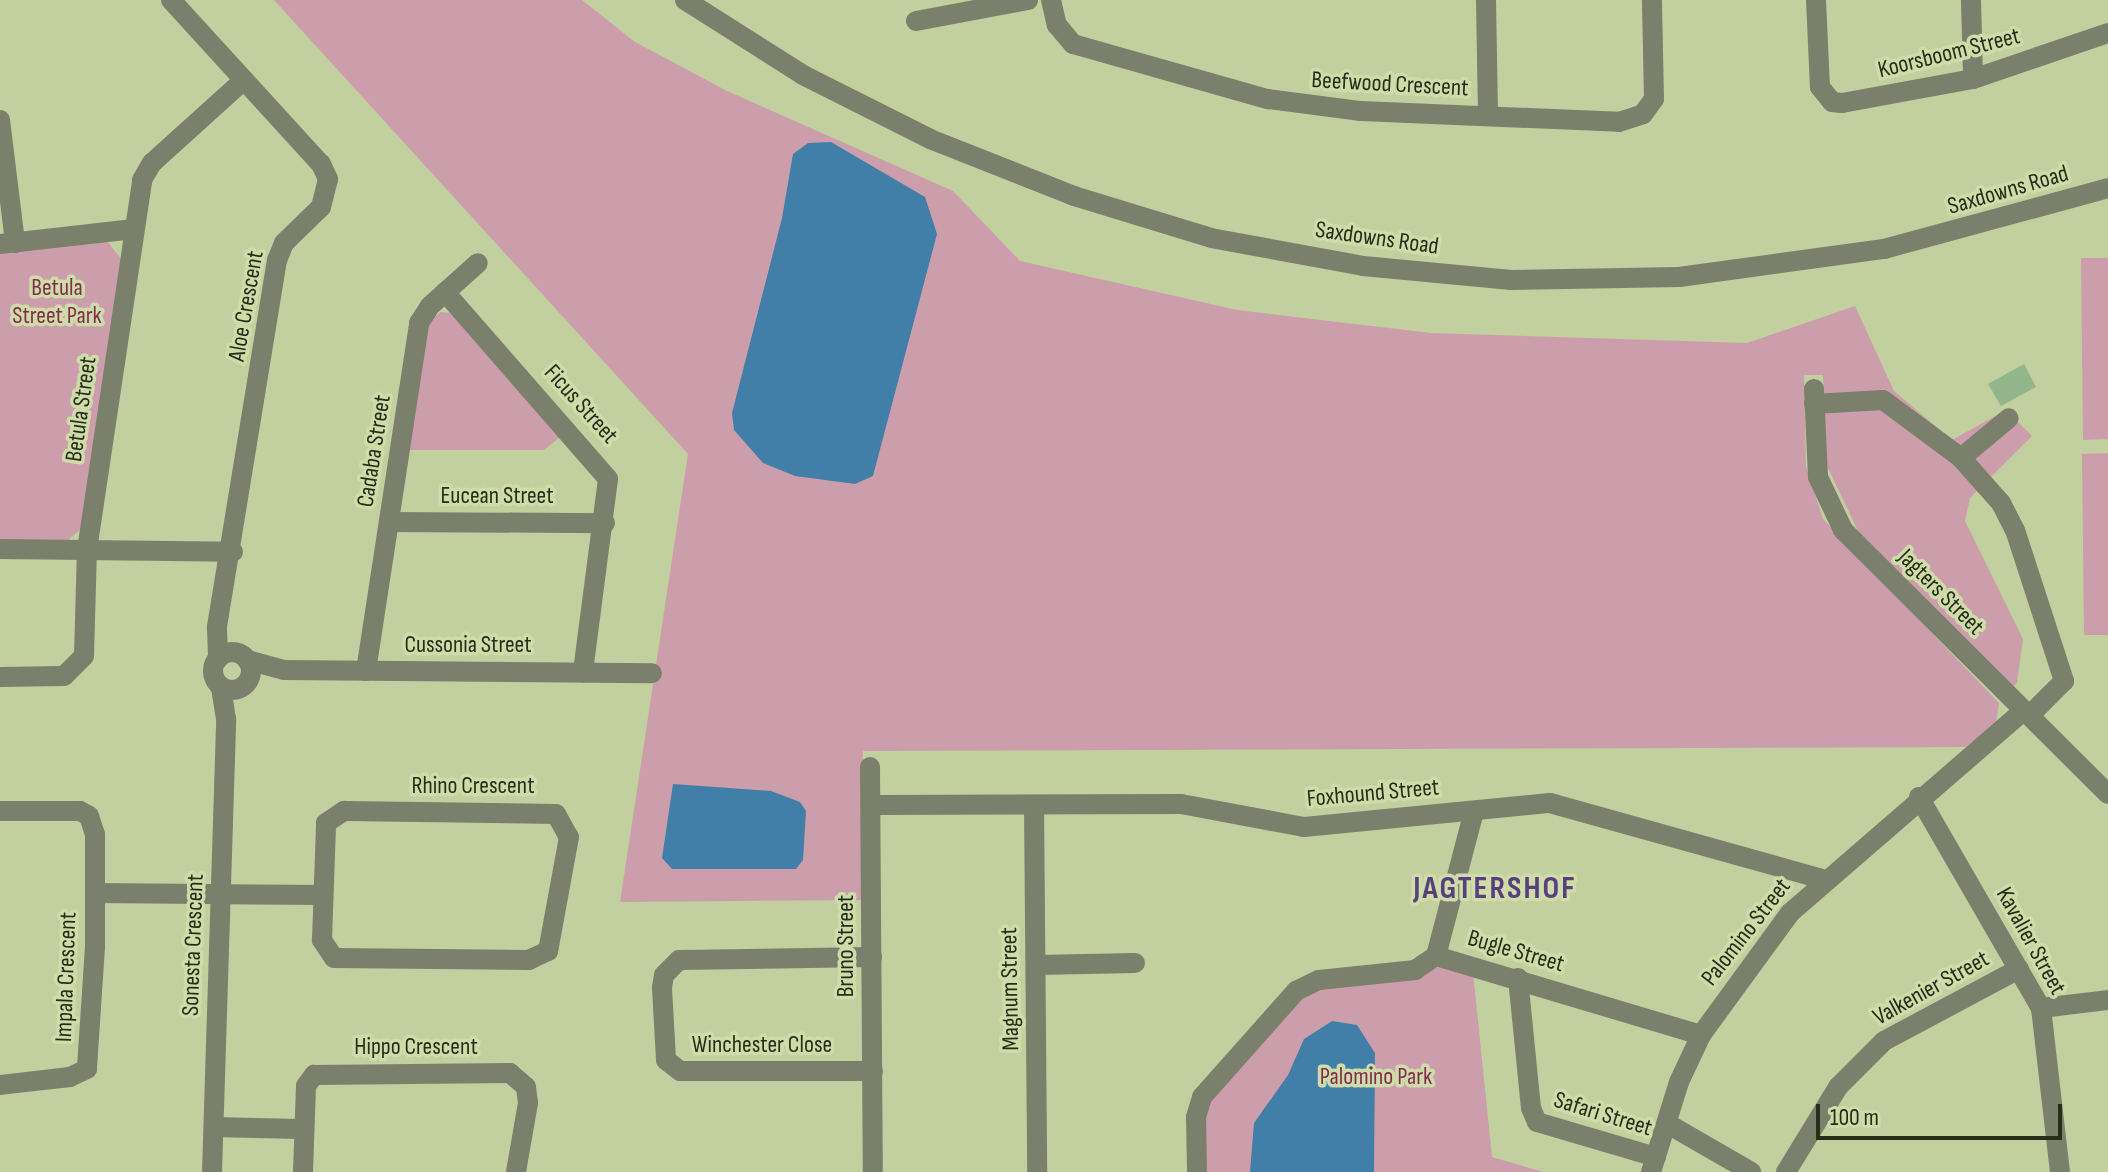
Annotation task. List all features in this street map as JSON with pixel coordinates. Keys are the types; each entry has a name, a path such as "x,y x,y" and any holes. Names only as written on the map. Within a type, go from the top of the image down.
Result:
{"street":[{"name":"Aloe Crescent","path":"171,0 321,164 328,189 321,207 280,250 222,620 235,671"},
{"name":"Saxdowns Road","path":"685,0 818,82 930,139 1074,196 1211,238 1363,266 1511,280 1679,277 1884,249 2108,188"},
{"path":"916,21 1028,0"},
{"name":"Beefwood Crescent","path":"1051,0 1057,25 1073,44 1167,74 1313,108 1619,122 1643,114 1654,99 1652,0"},
{"path":"1486,0 1488,115"},
{"name":"Koorsboom Street","path":"1816,0 1817,74 1825,96 1842,103 1973,79 2108,33"},
{"path":"1971,0 1973,79"},
{"name":"Betula Street","path":"0,677 57,678 82,663 87,550 134,229 148,168 244,80"},
{"path":"0,120 8,244 134,229"},
{"name":"Cadaba Street","path":"366,671 419,323 445,292 478,263"},
{"name":"Ficus Street","path":"445,292 600,465 609,487 583,672"},
{"name":"Jagters Street","path":"1961,458 1883,400 1814,396 1818,477 1834,518 2108,794"},
{"path":"1961,458 2009,418"},
{"name":"Palomino Street","path":"1654,1164 1701,1035 1790,913 1823,879 1919,797 2064,681 2015,530 2001,503 1961,458"},
{"name":"Eucean Street","path":"389,522 605,523"},
{"path":"0,549 233,552"},
{"name":"Cussonia Street","path":"235,671 652,673"},
{"name":"Sonesta Crescent","path":"212,1172 226,719 235,671"},
{"name":"Bruno Street","path":"870,767 873,1172"},
{"name":"Kavalier Street","path":"1919,797 2041,1008 2065,1170"},
{"name":"Foxhound Street","path":"871,805 1181,804 1304,827 1563,806 1823,879"},
{"name":"Magnum Street","path":"1034,805 1037,1172"},
{"name":"Impala Crescent","path":"0,811 80,811 89,816 95,834 87,1069 70,1077 0,1085"},
{"path":"1436,956 1474,811"},
{"name":"Rhino Crescent","path":"340,812 549,812 561,818 567,829 554,937 543,955 529,960 340,960 324,947 322,895 326,823 340,812"},
{"name":"Impala Crescent","path":"95,893 221,896"},
{"path":"221,896 322,895"},
{"name":"Bugle Street","path":"1197,1172 1196,1117 1202,1097 1296,991 1319,980 1415,970 1436,956 1701,1035"},
{"name":"Winchester Close","path":"872,957 679,960 664,975 662,988 666,1060 680,1071 873,1071"},
{"path":"1036,965 1135,963"},
{"name":"Valkenier Street","path":"1786,1172 1838,1087 1884,1041 2019,969"},
{"name":"Safari Street","path":"1518,978 1531,1108 1537,1122 1654,1164"},
{"path":"2041,1008 2108,1000"},
{"name":"Hippo Crescent","path":"303,1172 302,1129 306,1086 318,1073 510,1073 526,1087 528,1103 516,1172"},
{"path":"1668,1124 1751,1172"},
{"path":"214,1127 302,1129"}],"green space":[{"path":"274,0 582,0 635,42 727,91 953,191 1020,261 1237,310 1431,333 1747,343 1855,306 1894,391 1952,440 2006,410 2032,436 1970,498 1965,521 2023,639 2017,683 2013,687 1860,535 1825,462 1823,375 1804,375 1806,466 1823,519 1999,703 1996,723 1966,747 863,751 862,900 620,902 688,454"},
{"name":"Betula Street Park","path":"106,240 122,260 81,529 67,541 0,542 0,251"},
{"path":"2081,258 2108,258 2108,439 2083,440"},
{"path":"441,312 452,313 564,434 544,450 406,450 425,324"},
{"path":"2108,453 2108,635 2084,635 2082,454"},
{"name":"Palomino Park","path":"1441,966 1473,972 1492,1157 1543,1172 1204,1172 1203,1122 1209,1101 1308,991 1420,975"}],"water":[{"path":"831,142 925,197 937,234 873,476 855,484 795,476 763,463 734,430 732,413 782,218 793,154 808,143"},
{"path":"673,784 771,791 800,802 806,811 803,860 796,869 672,869 662,858"},
{"path":"1332,1021 1357,1025 1375,1053 1374,1172 1250,1172 1254,1123 1288,1075 1304,1039"}],"building":[{"path":"2024,364 2036,387 2001,406 1988,384"}],"district":[{"name":"JAGTERSHOF","path":"1495,889"}]}
